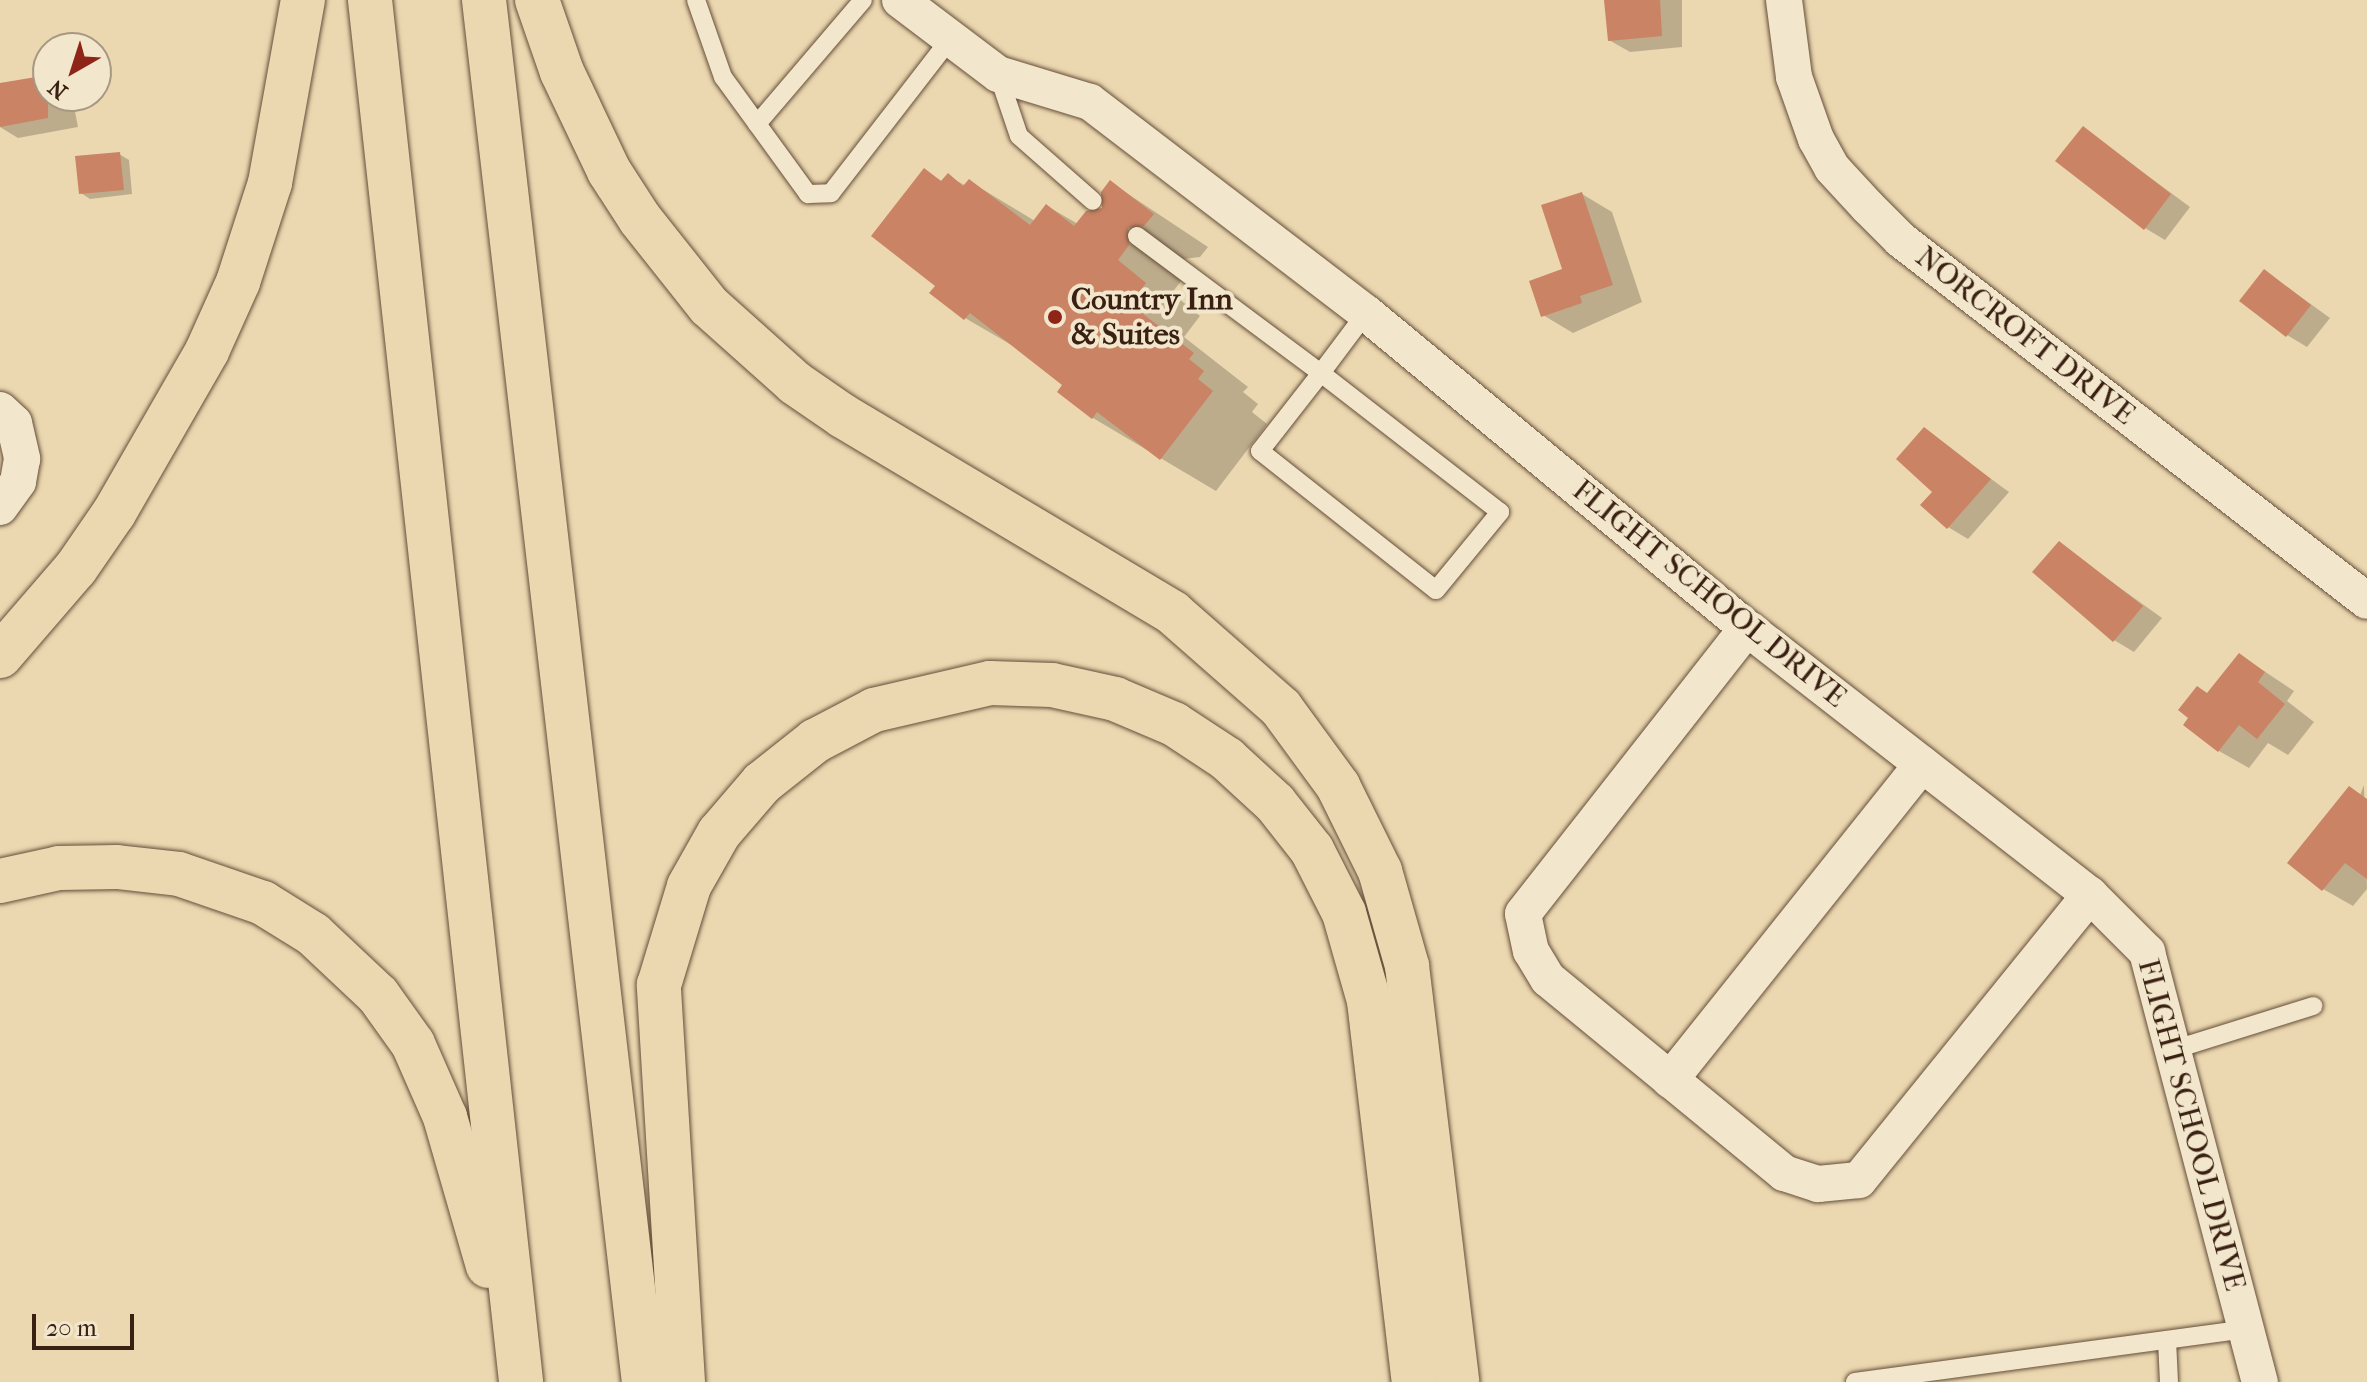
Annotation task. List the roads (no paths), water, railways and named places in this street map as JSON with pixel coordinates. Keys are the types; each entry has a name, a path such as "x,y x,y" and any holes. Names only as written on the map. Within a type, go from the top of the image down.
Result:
{"highway":[{"path":"0,656 76,568 114,513 178,410 212,341 270,183 303,0"},
{"path":"370,0 521,1379"},
{"path":"484,0 644,1382"},
{"path":"537,0 562,72 609,171 640,219 709,306 783,374 843,416 1173,613 1281,708 1338,786 1380,871 1407,966 1457,1382"},
{"path":"683,1382 659,985 689,886 719,833 762,783 815,741 874,710 990,683 1052,685 1115,699 1174,724 1237,768 1275,803 1312,850 1344,913 1369,1001 1414,1382"},
{"path":"0,881 74,867 179,874 263,903 336,953 397,1019 430,1079 521,1379"}],"street":[{"name":"FLIGHT SCHOOL DRIVE","path":"900,0 998,74 1090,102 1366,313 1747,628 2090,895 2147,952 2176,1049 2260,1382"},
{"name":"NORCROFT DRIVE","path":"1784,0 1794,77 1816,139 1832,168 1868,207 1901,240 2367,601"},
{"path":"0,507 18,482 22,459 7,416"},
{"path":"1747,628 1523,914 1531,951 1548,979 1784,1173 1818,1184 1859,1180 2090,895"},
{"path":"1670,1080 1922,764"}],"lane":[{"path":"696,0 723,77 808,194 831,193 951,38"},
{"path":"757,124 863,0"},
{"path":"998,74 1019,136 1093,201"},
{"path":"1137,236 1321,373 1500,512 1436,590 1260,451 1321,373 1366,313"},
{"path":"2176,1049 2313,1006"},
{"path":"1855,1382 2247,1329"},
{"path":"2167,1340 2169,1382"}],"place":[{"name":"Country Inn & Suites","path":"1055,317"}]}
